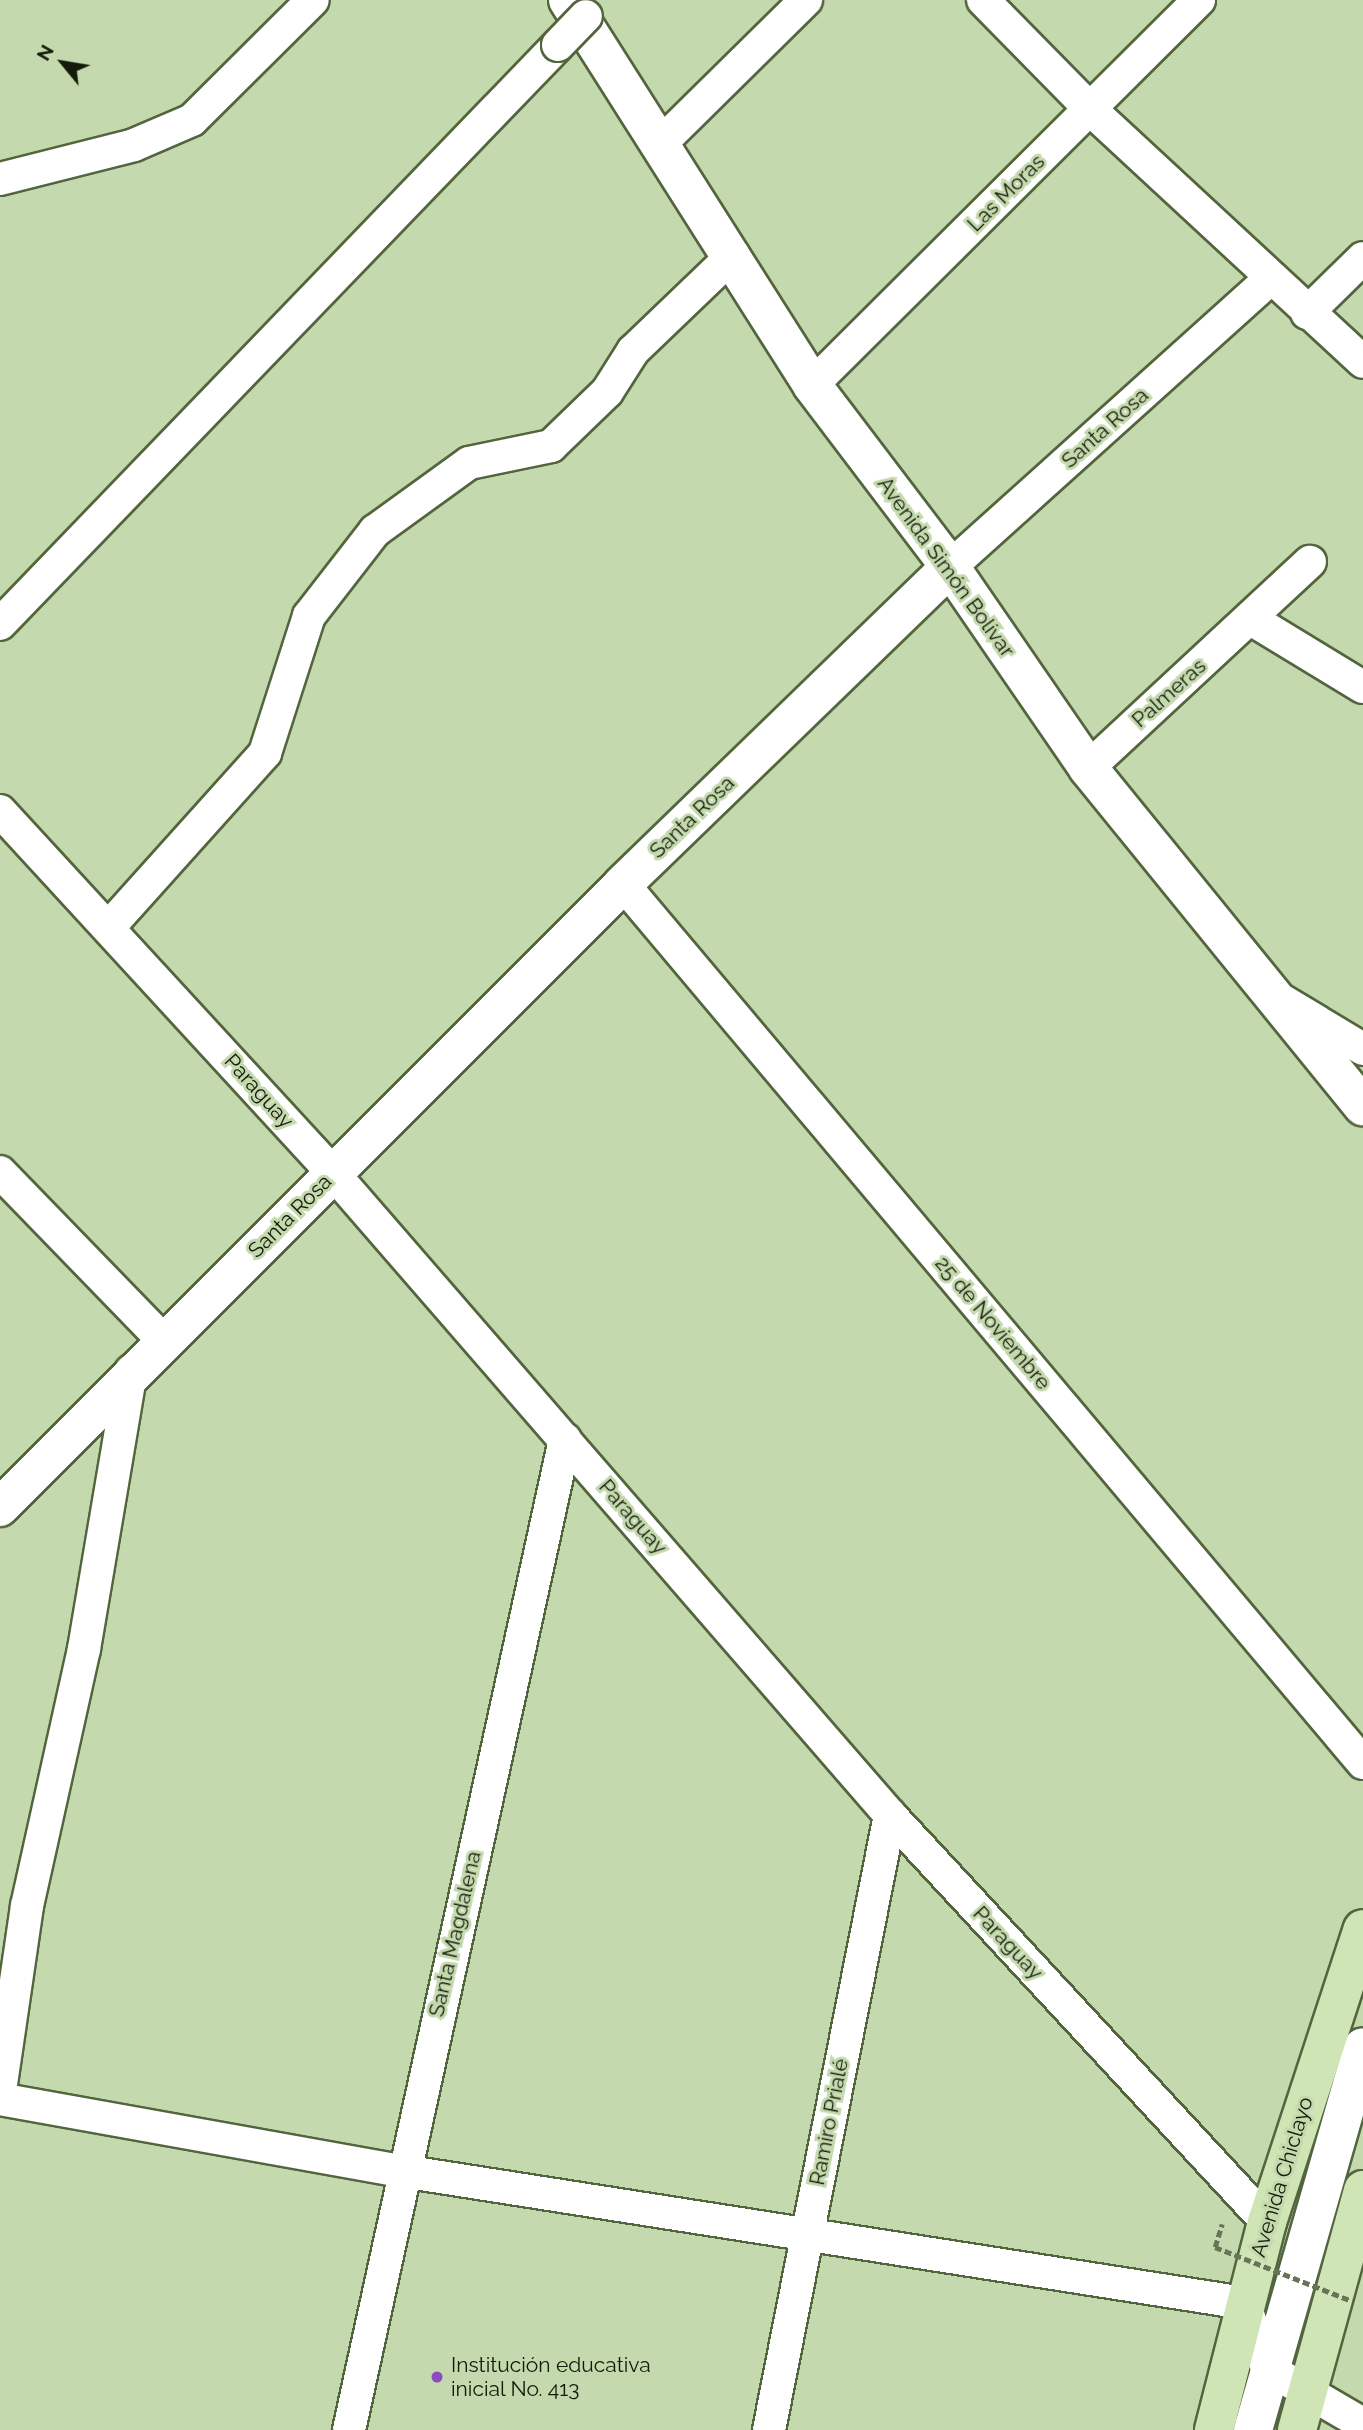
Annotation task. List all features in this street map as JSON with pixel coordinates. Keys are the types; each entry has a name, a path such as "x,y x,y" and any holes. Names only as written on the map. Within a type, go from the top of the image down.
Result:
{"main road":[{"name":"Avenida Chiclayo","path":"1214,2430 1244,2303 1267,2222 1363,1928"},
{"path":"1297,2430 1305,2387 1363,2190"}],"street":[{"path":"0,178 134,145 192,120 313,0"},
{"path":"663,141 806,0"},
{"path":"983,0 1090,109 1270,279 1363,362"},
{"name":"Las Moras","path":"812,385 1199,0"},
{"path":"0,624 558,45 577,8"},
{"name":"Avenida Simón Bolívar","path":"577,8 663,141 812,385 950,567 1088,768 1363,1105"},
{"path":"109,926 265,753 309,616 375,531 469,463 551,446 607,392 633,351 733,255"},
{"path":"1307,313 1363,258"},
{"name":"Santa Rosa","path":"2,1500 131,1371 165,1342 623,884 950,567 1270,279"},
{"name":"Palmeras","path":"1088,768 1310,562"},
{"path":"1251,619 1363,687"},
{"name":"Paraguay","path":"0,811 109,926 333,1173 890,1815 1267,2222"},
{"name":"25 de Noviembre","path":"623,884 1363,1763"},
{"path":"1273,995 1363,1049"},
{"path":"0,1172 165,1342"},
{"path":"0,2091 27,1906 84,1649 131,1371"},
{"name":"Santa Magdalena","path":"349,2430 402,2171 565,1439"},
{"name":"Ramiro Prialé","path":"769,2430 890,1815"},
{"name":"Avenida Chiclayo","path":"1253,2430 1267,2368 1363,2047"},
{"path":"0,2099 402,2171 807,2237 1244,2303 1267,2368 1305,2387 1363,2424"}],"path":[{"path":"1224,2216 1214,2247 1352,2301"}],"place":[{"name":"Institución educativa inicial No. 413","path":"437,2377"}]}
